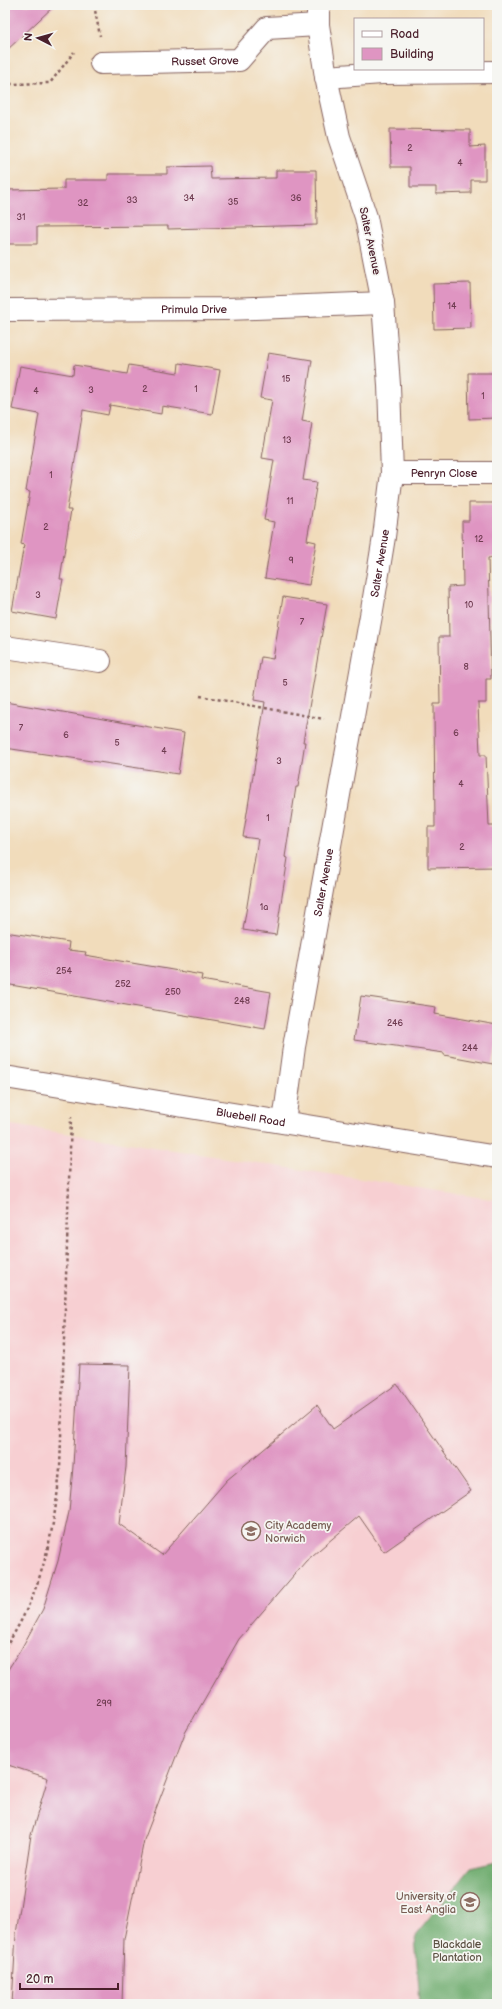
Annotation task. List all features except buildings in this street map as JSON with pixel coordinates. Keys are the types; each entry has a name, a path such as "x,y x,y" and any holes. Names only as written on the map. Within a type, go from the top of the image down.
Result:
{"street":[{"name":"Russet Grove","path":"101,63 239,60 267,28 318,15"},
{"name":"Salter Avenue","path":"284,1122 294,1047 384,537 392,473 389,386 382,303 366,217 338,137 326,77 318,15"},
{"path":"326,77 382,73 497,72"},
{"name":"Primula Drive","path":"5,310 227,309 382,303"},
{"name":"Penryn Close","path":"392,473 497,473"},
{"path":"5,647 100,661"},
{"name":"Bluebell Road","path":"5,1077 497,1157"}],"path":[{"path":"94,37 100,33"},
{"path":"5,72 11,84 50,83 77,48"},
{"path":"200,696 352,725"},
{"path":"5,1648 18,1629 41,1576 55,1519 60,1469 71,1117"}],"shaded area":[{"name":"City Academy Norwich","path":"5,1124 497,1200 497,2004 5,2004"}],"green space":[{"name":"Blackdale Plantation","path":"497,1862 497,2004 420,2004 415,1936 471,1868"}],"place":[{"name":"City Academy Norwich","path":"251,1531"},
{"name":"University of East Anglia","path":"470,1902"}]}
